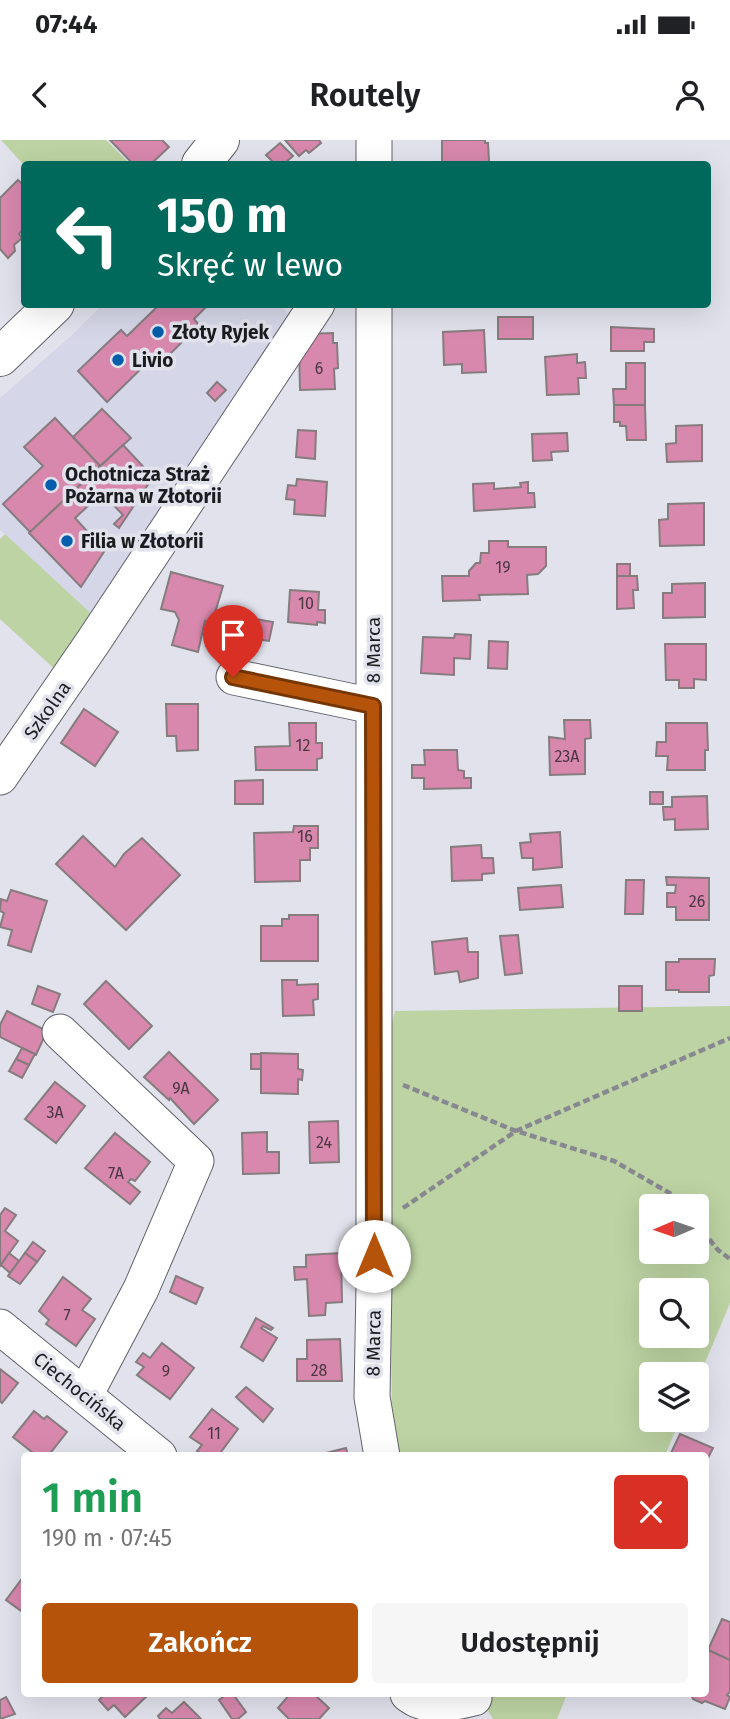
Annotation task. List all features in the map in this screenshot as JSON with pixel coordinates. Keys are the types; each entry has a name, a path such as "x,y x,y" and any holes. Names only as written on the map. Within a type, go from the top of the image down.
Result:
{"main road":[{"path":"203,161 220,140"},
{"path":"0,356 51,308"}],"street":[{"path":"374,140 374,161"},
{"name":"Szkolna","path":"0,777 314,308"},
{"name":"8 Marca","path":"374,308 372,1397 381,1452"},
{"path":"233,677 373,706"},
{"path":"60,1032 195,1161 141,1289 85,1395"},
{"name":"Ciechocińska","path":"0,1327 154,1452"},
{"path":"412,1697 417,1701 438,1705 477,1704"}],"path":[{"path":"374,1229 516,1131 730,1038"},
{"path":"374,1073 516,1131 614,1161 671,1194"},
{"path":"709,1239 730,1259"}],"shaded area":[{"path":"99,308 283,308 296,323 97,619 0,530 0,398"}],"green space":[{"path":"1,140 106,140 127,161 21,161"},
{"path":"5,534 97,619 60,674 0,619 0,539"},
{"path":"730,1006 730,1303 705,1362 639,1362 639,1432 675,1432 667,1452 394,1452 389,1036 395,1011"},
{"path":"480,1697 566,1697 557,1719 493,1719"}],"building":[{"path":"110,140 162,140 169,147 154,161 130,161"},
{"path":"285,140 319,140 321,143 309,153 306,150 299,156"},
{"path":"442,140 485,140 485,143 488,143 489,161 442,161"},
{"path":"280,143 293,156 287,161 272,161 266,155"},
{"path":"18,180 21,183 21,239 14,245 15,251 8,258 0,249 0,198"},
{"path":"156,308 205,308 194,319 199,325 156,368 149,361 107,402 78,371 121,330 127,336"},
{"path":"498,317 533,317 533,339 498,339"},
{"path":"611,327 654,329 654,342 644,342 644,351 611,351"},
{"path":"484,330 486,372 462,373 462,364 444,365 443,332"},
{"path":"333,333 333,343 337,343 338,368 334,369 335,389 300,390 299,344 306,334"},
{"path":"577,354 577,363 585,362 586,378 578,378 579,394 547,395 545,357"},
{"path":"626,363 645,363 645,405 614,405 613,389 626,389"},
{"path":"217,382 226,390 215,401 207,393"},
{"path":"614,405 645,405 646,440 627,440 626,426 614,422"},
{"path":"102,409 131,438 100,466 73,437"},
{"name":"Ochotnicza Straż Pożarna w Złotorii","path":"55,418 100,466 30,532 3,504 43,466 24,447"},
{"path":"702,425 702,461 667,462 666,444 676,443 676,426"},
{"path":"298,430 316,431 315,459 296,457"},
{"path":"567,433 568,451 551,452 552,460 533,461 532,434"},
{"path":"123,445 153,477 119,528 114,524 123,515 102,493 75,518 96,541 105,532 111,541 81,587 29,533"},
{"path":"297,479 327,482 325,516 294,514 295,500 286,499 288,485 296,486"},
{"path":"528,482 528,493 534,493 535,507 474,511 473,484 494,483 494,489 521,487 520,483"},
{"path":"704,503 704,545 660,546 659,520 668,519 668,504"},
{"path":"489,541 508,541 508,547 546,547 546,566 538,574 527,575 528,594 479,595 480,600 443,601 442,576 469,576 469,571 476,563 480,563 481,553 489,553"},
{"path":"617,564 630,564 630,576 617,576"},
{"path":"171,572 223,586 212,623 205,621 198,652 172,645 179,620 175,612 161,609"},
{"path":"617,576 637,576 638,590 633,590 634,608 617,609"},
{"path":"705,583 705,617 663,618 663,593 672,593 672,584"},
{"path":"290,590 319,592 318,610 325,610 325,623 317,622 317,625 288,622"},
{"path":"239,616 273,622 269,641 236,632"},
{"path":"455,634 471,635 470,659 454,658 454,675 421,673 423,637 454,638"},
{"path":"489,641 508,642 507,669 488,668"},
{"path":"665,644 706,644 706,680 694,679 694,688 679,688 679,680 666,680"},
{"path":"166,704 198,704 198,750 177,751 176,736 167,736"},
{"path":"84,709 118,732 95,766 61,743"},
{"path":"564,720 590,720 591,738 585,739 585,774 550,775 549,737 565,739"},
{"path":"289,723 316,723 316,743 322,743 322,758 317,759 317,770 256,770 255,747 290,746"},
{"path":"666,723 707,723 708,750 705,750 705,770 667,770 668,756 656,756 657,742 666,742"},
{"path":"424,750 457,750 458,770 464,771 464,778 471,778 471,788 424,789 424,778 412,778 412,765 425,765"},
{"path":"263,780 263,804 235,804 235,781"},
{"path":"650,792 663,792 663,804 650,804"},
{"path":"707,796 708,829 675,830 675,819 664,820 663,807 672,807 672,797"},
{"path":"294,826 318,826 318,848 310,848 310,860 300,860 300,881 255,882 254,833 293,832"},
{"path":"560,832 562,867 533,870 533,858 522,858 520,843 531,842 530,834"},
{"path":"83,836 115,867 124,854 142,838 180,875 126,930 56,864"},
{"path":"481,845 482,858 493,858 494,873 482,874 482,880 452,881 451,847"},
{"path":"666,877 709,878 709,920 676,920 676,907 667,907 667,893 675,893 676,885 667,885"},
{"path":"626,880 644,880 643,914 625,914"},
{"path":"561,885 563,907 520,910 518,888"},
{"path":"11,890 47,901 31,952 8,945 12,930 0,927 4,913 0,911 1,899 7,901"},
{"path":"289,915 318,915 318,961 261,961 261,926 282,926 282,919 289,919"},
{"path":"518,935 522,973 505,975 500,936"},
{"path":"467,938 468,952 478,952 478,978 460,982 458,971 435,974 432,942"},
{"path":"679,959 715,959 714,975 709,976 709,992 666,990 666,962 679,962"},
{"path":"282,980 297,980 297,985 318,984 318,999 313,1000 314,1015 283,1016"},
{"path":"106,981 152,1026 129,1049 84,1004"},
{"path":"38,986 60,994 53,1012 32,1004"},
{"path":"619,986 642,986 642,1011 619,1011"},
{"path":"7,1011 47,1031 36,1055 0,1037 0,1025"},
{"path":"22,1048 35,1054 29,1065 16,1059"},
{"path":"169,1052 218,1100 194,1124 170,1098 169,1100 144,1077"},
{"path":"261,1053 298,1054 298,1069 303,1070 302,1080 298,1079 298,1094 261,1093"},
{"path":"251,1054 261,1054 261,1069 251,1069"},
{"path":"16,1059 29,1065 22,1078 9,1071"},
{"path":"55,1082 85,1106 56,1143 25,1119"},
{"path":"338,1121 339,1162 310,1163 309,1122"},
{"path":"267,1132 267,1152 279,1152 279,1173 243,1174 242,1133"},
{"path":"115,1133 150,1162 135,1181 131,1179 128,1182 140,1192 130,1204 85,1168"},
{"path":"5,1208 16,1215 5,1231 18,1241 0,1266 0,1215"},
{"path":"33,1242 45,1251 37,1262 25,1253"},
{"path":"9,1253 19,1261 10,1273 1,1265"},
{"path":"25,1253 37,1262 20,1284 8,1276"},
{"path":"341,1253 342,1302 326,1303 325,1315 309,1316 307,1279 295,1280 294,1267 306,1267 306,1255"},
{"path":"176,1276 203,1288 196,1304 170,1292"},
{"path":"63,1277 91,1299 82,1310 95,1319 76,1346 46,1324 49,1320 39,1311"},
{"path":"256,1318 273,1328 261,1328 277,1338 263,1361 241,1347"},
{"path":"340,1339 342,1381 297,1381 297,1359 307,1359 307,1340"},
{"path":"162,1343 194,1368 170,1399 137,1375 144,1367 136,1362 143,1353 150,1358"},
{"path":"0,1369 18,1383 2,1403 0,1401"},
{"path":"246,1387 273,1409 263,1422 236,1397"},
{"path":"212,1409 238,1429 221,1452 198,1452 202,1445 190,1437"},
{"path":"34,1411 44,1419 47,1416 67,1432 51,1452 32,1452 13,1437"},
{"path":"680,1434 713,1448 709,1456 709,1452 671,1452"},
{"path":"346,1448 347,1452 330,1452"},
{"path":"21,1580 21,1611 6,1600"},
{"path":"722,1619 730,1622 730,1660 709,1650"},
{"path":"709,1650 730,1660 730,1692 727,1695 730,1697 725,1709 692,1697 709,1697"},
{"path":"6,1697 15,1714 0,1719 0,1700"},
{"path":"102,1697 146,1697 125,1717 114,1705 108,1710 99,1700"},
{"path":"223,1697 235,1697 246,1712 238,1719 232,1719 219,1700"},
{"path":"287,1697 317,1697 329,1708 319,1719 289,1719 278,1708"},
{"path":"184,1702 201,1719 160,1719 158,1716 166,1708 172,1713"}],"place":[{"name":"Złoty Ryjek","path":"158,332"},
{"name":"Livio","path":"118,360"},
{"name":"Ochotnicza Straż Pożarna w Złotorii","path":"51,485"},
{"name":"Filia w Złotorii","path":"67,541"}],"route":[{"path":"233,677 373,706 374,1256"}]}
